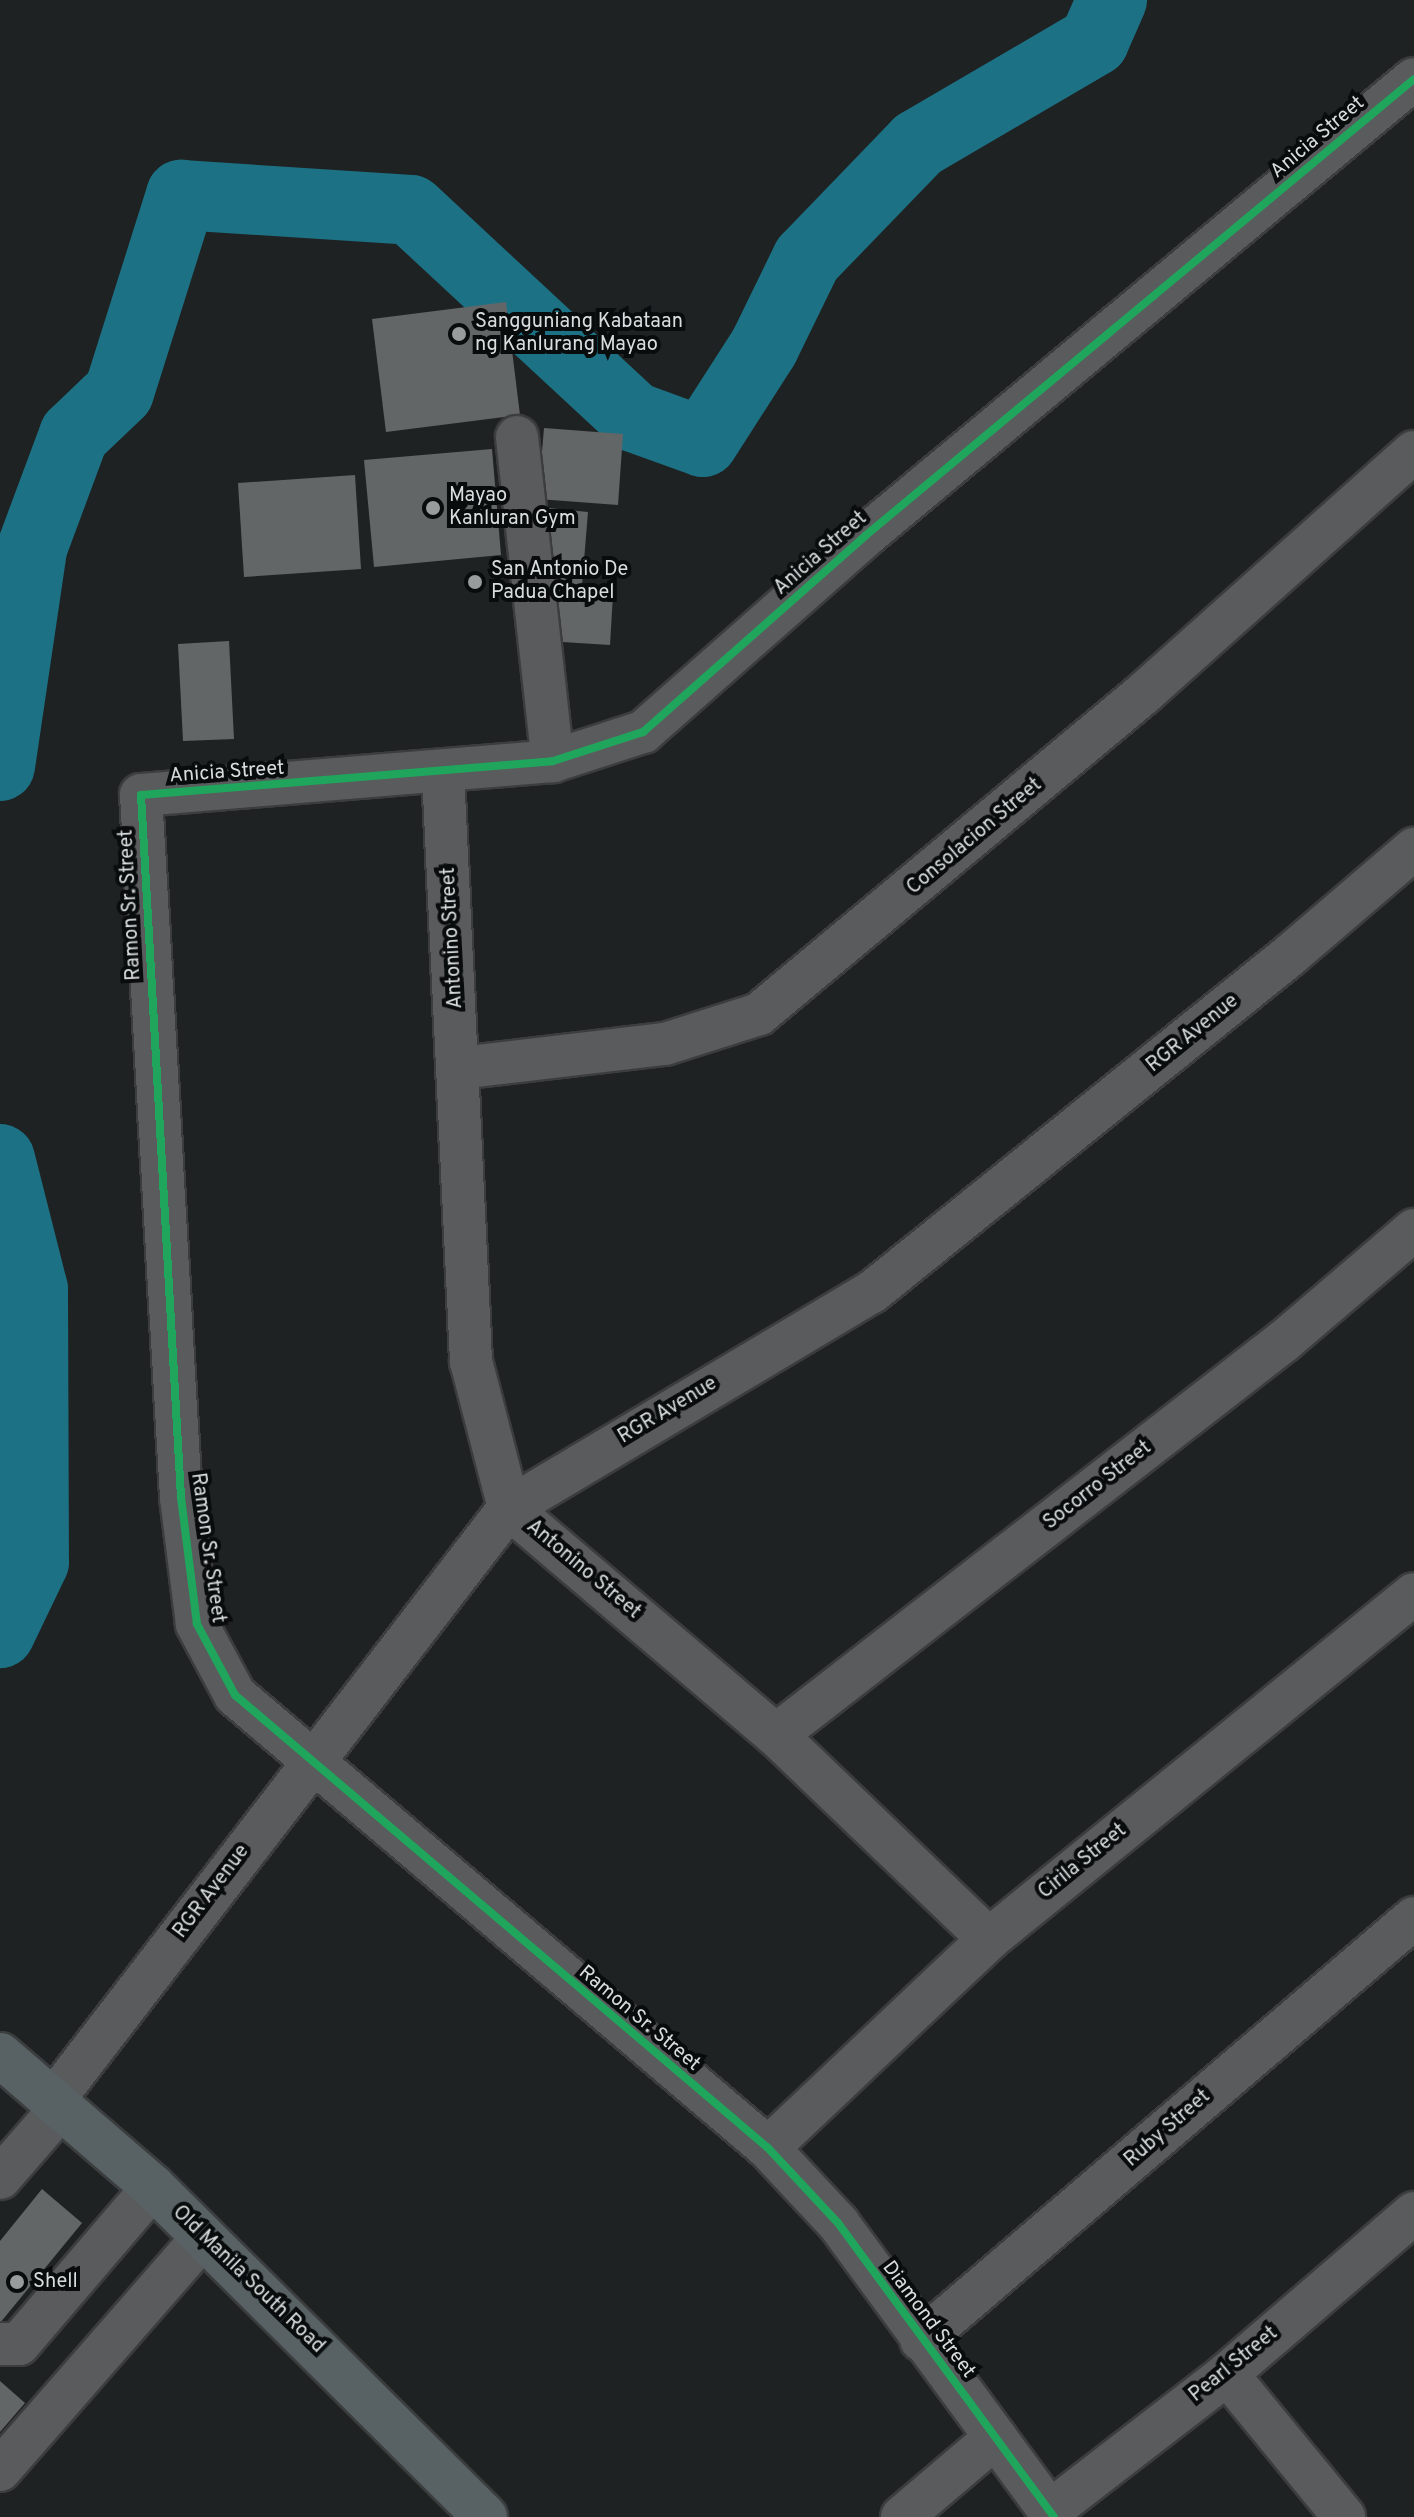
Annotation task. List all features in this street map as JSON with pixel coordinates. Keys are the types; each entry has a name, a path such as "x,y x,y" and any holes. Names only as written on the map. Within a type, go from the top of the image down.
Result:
{"main road":[{"name":"Old Manila South Road","path":"0,2055 153,2187 485,2517"}],"street":[{"name":"Anicia Street","path":"141,795 443,773 553,761 643,732 865,536 1414,79"},
{"path":"517,437 553,761"},
{"name":"Consolacion Street","path":"460,1068 665,1044 759,1014 1119,715 1414,452"},
{"name":"Antonino Street","path":"443,773 460,1068 471,1361 509,1508 776,1735 989,1939"},
{"name":"Ramon Sr. Street","path":"141,795 181,1497 197,1624 235,1695 311,1763 768,2148"},
{"name":"RGR Avenue","path":"0,2178 311,1763 509,1508 872,1292 1289,956 1414,849"},
{"name":"Socorro Street","path":"776,1735 1284,1341 1414,1230"},
{"name":"Cirila Street","path":"768,2148 989,1939 1414,1594"},
{"name":"Ruby Street","path":"921,2340 1414,1918"},
{"name":"Diamond Street","path":"768,2148 838,2223 921,2340 1052,2514"},
{"path":"0,2344 19,2344 153,2187"},
{"name":"Pearl Street","path":"1052,2514 1227,2374 1414,2213"},
{"path":"0,2470 203,2237"},
{"path":"1227,2374 1344,2517"},
{"path":"902,2517 996,2437"}],"building":[{"path":"506,302 520,415 386,432 372,319"},
{"path":"544,428 623,434 618,505 538,499"},
{"name":"Mayao Kanluran Gym","path":"492,449 501,555 374,567 364,460"},
{"path":"355,475 361,569 244,577 238,483"},
{"path":"548,508 588,512 582,585 542,581"},
{"path":"550,589 613,594 610,645 546,641"},
{"path":"229,641 234,739 183,741 178,644"},
{"name":"Shell","path":"42,2189 82,2223 0,2323 0,2241"},
{"path":"0,2381 25,2403 0,2432"}],"waterway":[{"path":"0,766 32,548 74,435 119,392 181,195 411,210 634,417 703,442 764,347 807,259 918,144 1094,41 1112,0"},
{"path":"0,1159 33,1289 34,1562 0,1633"}],"cycle path":[{"path":"1054,2517 838,2223 768,2148 235,1695 197,1624 181,1497 141,795 553,761 643,732 865,536 1414,79"}],"place":[{"name":"Sangguniang Kabataan ng Kanlurang Mayao","path":"459,334"},
{"name":"Mayao Kanluran Gym","path":"433,508"},
{"name":"San Antonio De Padua Chapel","path":"475,582"},
{"name":"Shell","path":"17,2282"}]}
